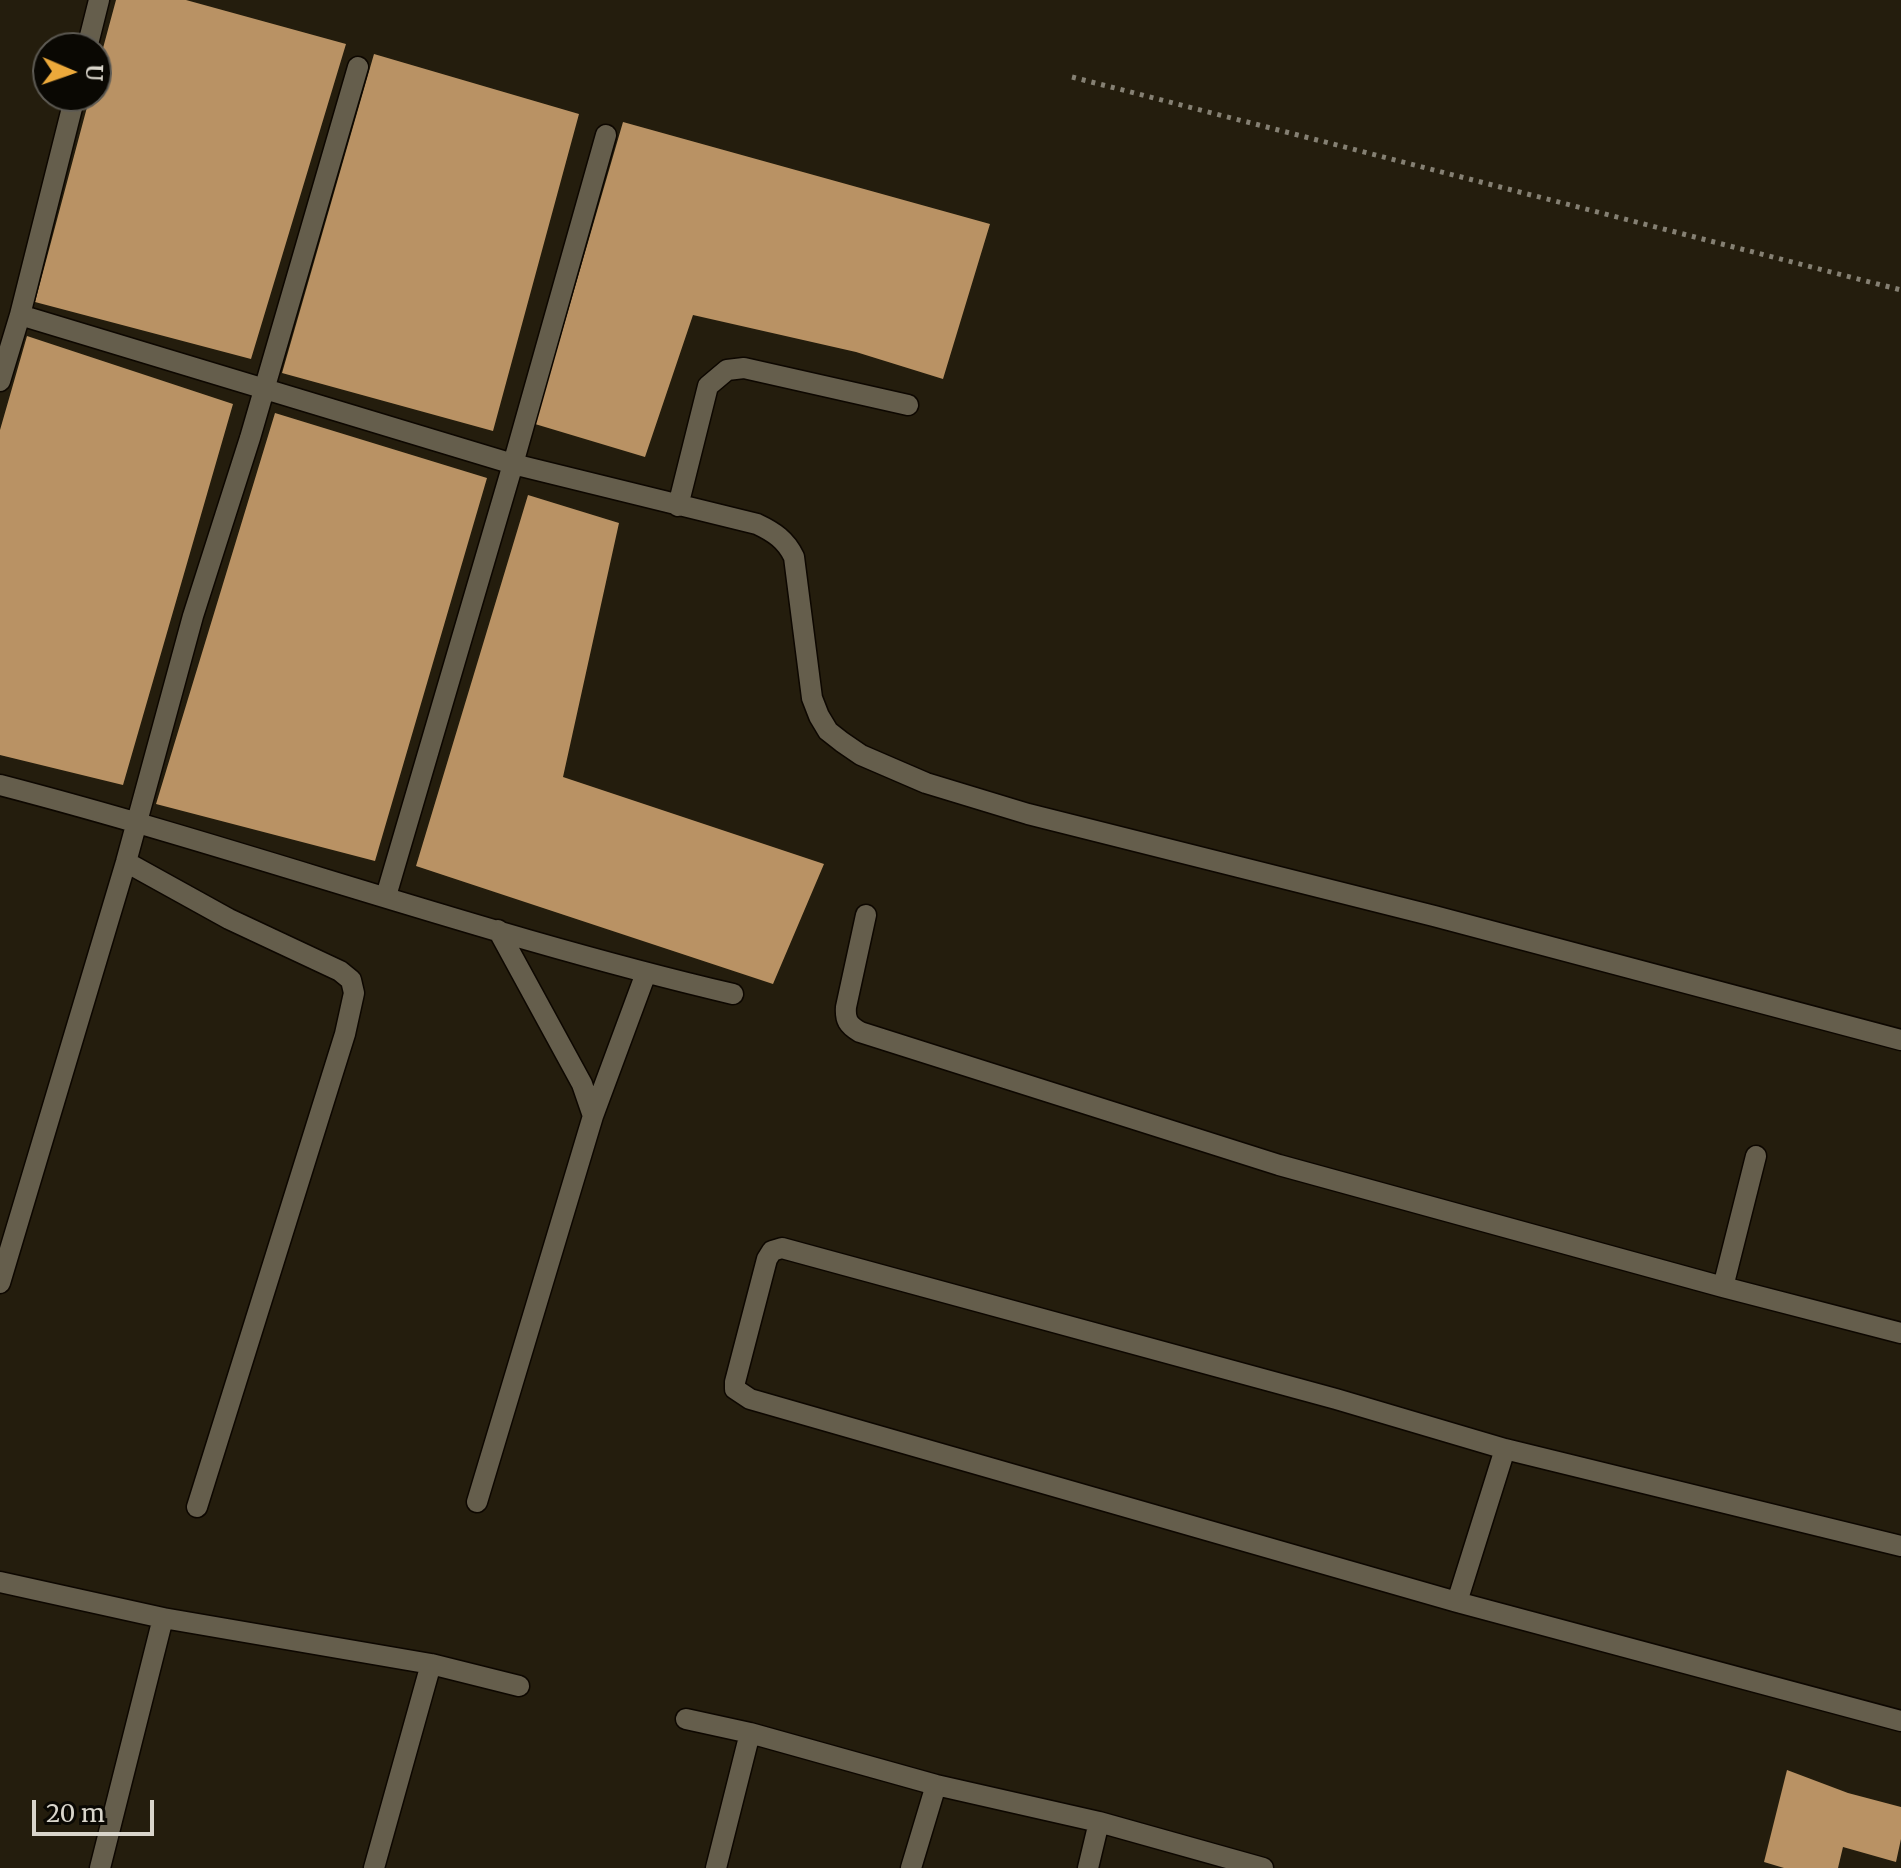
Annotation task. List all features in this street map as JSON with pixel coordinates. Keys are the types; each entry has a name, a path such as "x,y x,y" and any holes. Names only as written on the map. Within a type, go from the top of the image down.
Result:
{"street":[{"path":"91,32 99,0"},
{"path":"0,1283 126,862 193,616 358,67"},
{"path":"0,381 20,315 71,112"},
{"path":"386,896 606,135"},
{"path":"20,315 513,464 757,524 782,538 794,557 812,698 828,731 861,755 926,783 1028,814 1434,916 1901,1040"},
{"path":"678,506 708,386 727,370 744,368 908,405"},
{"path":"0,785 135,820 646,973 733,994"},
{"path":"126,862 229,919 340,971 351,980 354,993 345,1034 197,1507"},
{"path":"866,915 846,1007 849,1026 860,1032 1279,1165 1901,1333"},
{"path":"498,930 582,1084 593,1116"},
{"path":"477,1502 593,1116 646,973"},
{"path":"1723,1287 1756,1156"},
{"path":"1901,1546 1505,1449 1336,1399 782,1248 772,1251 767,1259 735,1382 735,1389 750,1399 1457,1602 1901,1721"},
{"path":"1457,1602 1505,1449"},
{"path":"0,1582 163,1618 431,1664 519,1686"},
{"path":"100,1868 163,1618"},
{"path":"374,1868 431,1664"},
{"path":"686,1719 750,1733 936,1785 1099,1822 1200,1860 1263,1868"},
{"path":"716,1868 750,1733"},
{"path":"911,1868 936,1785"},
{"path":"1088,1868 1099,1822"}],"path":[{"path":"1072,77 1901,290"}],"building":[{"path":"116,0 186,0 346,44 251,359 35,302 86,112 112,112 112,32 107,32"},
{"path":"374,54 579,114 493,431 282,373"},
{"path":"623,122 990,224 943,379 856,352 693,315 645,457 535,424"},
{"path":"27,336 233,404 123,785 0,755 0,430"},
{"path":"275,413 487,478 375,861 156,804"},
{"path":"528,495 619,523 563,777 824,864 773,984 416,866"},
{"path":"1787,1770 1848,1793 1901,1807 1901,1839 1896,1862 1843,1847 1838,1868 1784,1868 1764,1862"}]}
